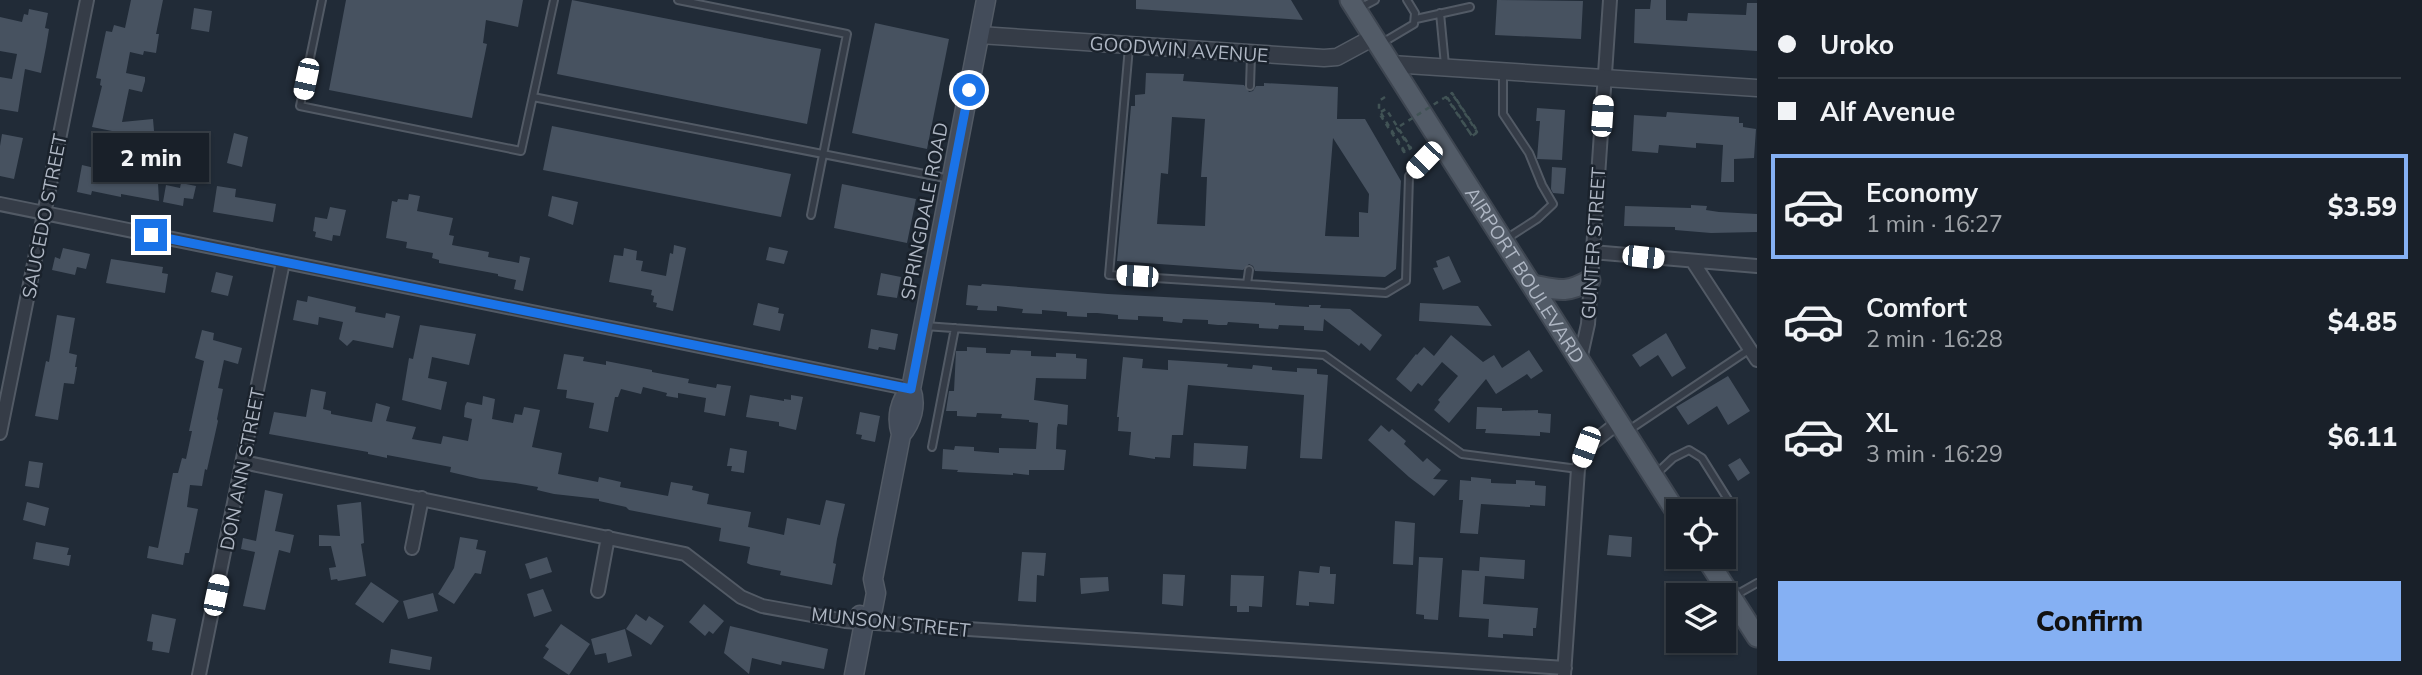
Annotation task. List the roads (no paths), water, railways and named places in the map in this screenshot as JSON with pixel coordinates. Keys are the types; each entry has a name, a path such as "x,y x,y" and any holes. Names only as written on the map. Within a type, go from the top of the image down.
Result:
{"main road":[{"name":"SPRINGDALE ROAD","path":"854,675 864,623 872,619 876,593 873,579 901,435 909,425 913,410 915,399 911,389 986,0"},
{"name":"AIRPORT BOULEVARD","path":"1353,5 1668,499"},
{"path":"1532,285 1564,291 1575,289 1590,280"},
{"path":"1736,603 1757,637"}],"street":[{"name":"SAUCEDO STREET","path":"0,433 87,0"},
{"name":"GUNTER STREET","path":"1580,360 1588,324 1610,0"},
{"name":"GOODWIN AVENUE","path":"979,35 1324,58 1337,57 1377,41"},
{"path":"1391,64 1757,88"},
{"path":"0,204 911,389"},
{"path":"1592,252 1757,266"},
{"name":"DON ANN STREET","path":"199,675 283,262"},
{"path":"1693,262 1757,360"},
{"path":"1564,672 1578,469 1586,447 1623,427"},
{"name":"MUNSON STREET","path":"243,462 685,554 741,597 762,606 864,623 1564,672"},
{"path":"412,548 422,498"},
{"path":"598,591 608,537"}],"lane":[{"path":"322,0 300,106 521,151 554,0"},
{"path":"678,0 847,34 811,215"},
{"path":"1353,5 1375,0"},
{"path":"1377,41 1414,24 1415,13 1407,0"},
{"path":"1416,19 1470,6"},
{"path":"1440,13 1445,67"},
{"path":"1129,45 1109,275 1386,293 1406,281 1409,176 1424,160 1444,146"},
{"path":"1250,86 1251,54"},
{"path":"1503,71 1503,114 1529,153 1553,204 1537,219 1504,240"},
{"path":"533,97 951,180"},
{"path":"1247,284 1249,270"},
{"path":"923,326 1324,355 1462,454 1578,469"},
{"path":"932,447 955,328"},
{"path":"1623,427 1749,349"},
{"path":"1654,476 1689,450 1702,458 1728,499"},
{"path":"1736,595 1757,583"}]}
